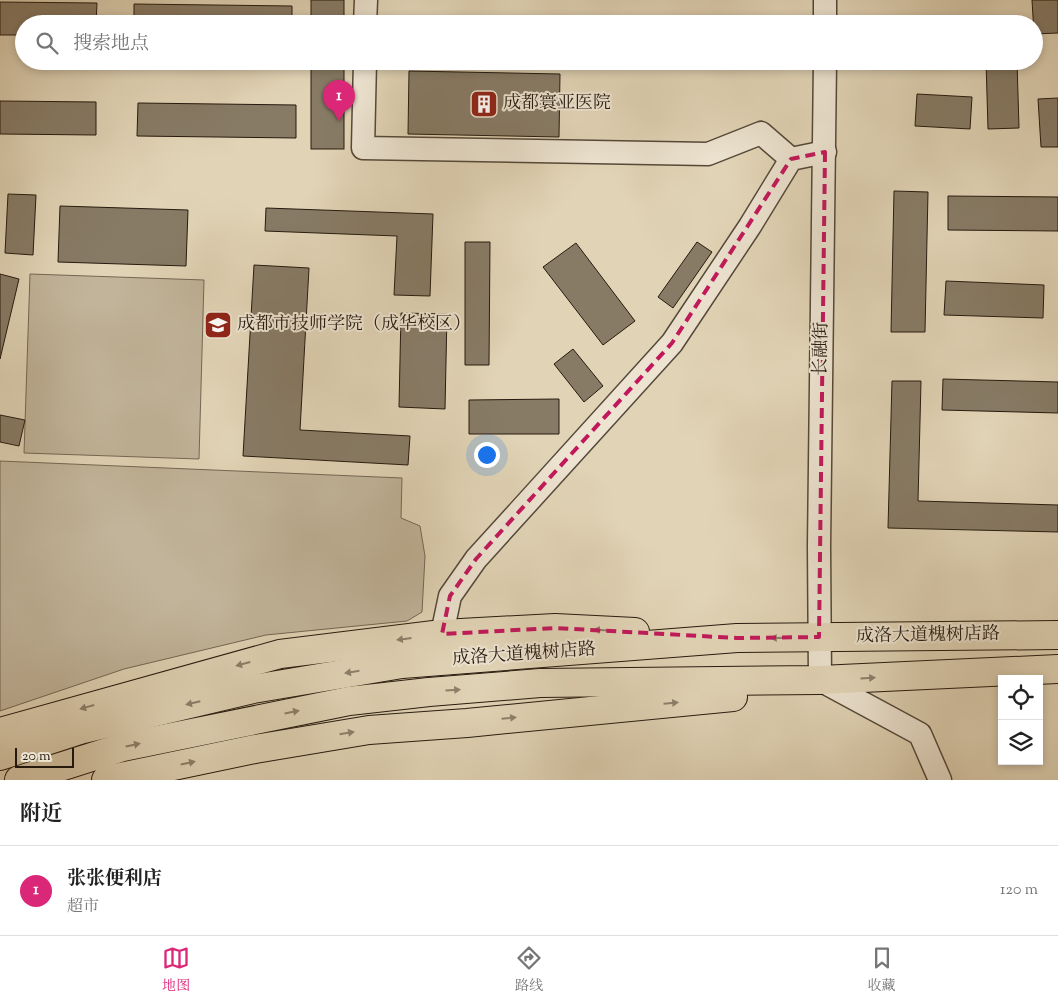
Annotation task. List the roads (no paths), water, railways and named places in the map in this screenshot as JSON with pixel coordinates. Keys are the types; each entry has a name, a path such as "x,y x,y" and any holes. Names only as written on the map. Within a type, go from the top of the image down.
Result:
{"main road":[{"path":"0,732 280,654 442,634 555,628 737,638"},
{"name":"成洛大道槐树店路","path":"0,756 82,730 253,689 402,664 737,638 1058,635"},
{"name":"成洛大道槐树店路","path":"19,780 123,747 350,701 429,692 540,683 820,680 1058,669"},
{"path":"106,780 255,749 369,730 467,723 592,709 724,698 820,680"}],"street":[{"path":"366,0 366,15"},
{"path":"825,0 825,15"},
{"path":"365,70 364,148 708,154 760,133 791,159"},
{"name":"长融街","path":"820,680 825,70"},
{"path":"442,634 450,596 476,558 672,343 750,226 791,159 825,152"},
{"path":"820,680 920,734 940,780"}],"place":[{"name":"成都寰亚医院","path":"484,104"},
{"name":"张张便利店","path":"339,121"},
{"name":"成都市技师学院（成华校区）","path":"218,325"}]}
